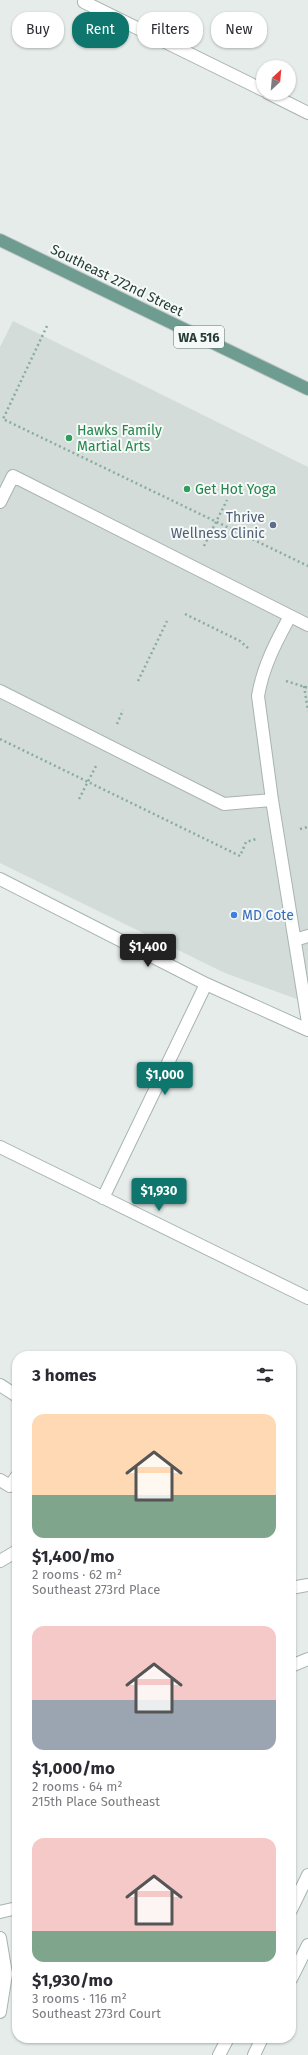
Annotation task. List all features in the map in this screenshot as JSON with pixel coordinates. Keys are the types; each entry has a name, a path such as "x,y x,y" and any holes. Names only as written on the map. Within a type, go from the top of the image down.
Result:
{"main road":[{"name":"Southeast 272nd Street","path":"0,240 308,389"}],"street":[{"path":"84,2 256,87"},
{"path":"282,100 308,113"},
{"path":"0,502 13,476 308,625"},
{"path":"290,616 270,654 261,679 258,696 272,800 308,1023"},
{"path":"0,691 224,804 272,800"},
{"path":"0,879 206,984 308,1030"},
{"path":"294,940 308,936"},
{"path":"103,1198 206,984"},
{"path":"0,1147 308,1298"},
{"path":"0,1385 12,1393"},
{"path":"0,1480 12,1484"},
{"path":"0,1561 12,1554"},
{"path":"296,1587 308,1584"},
{"path":"296,1664 308,1659"},
{"path":"296,1900 308,1875"},
{"path":"0,1912 12,1909"},
{"path":"0,1938 6,1974 0,2012"},
{"path":"296,1970 308,1945"},
{"path":"219,2055 225,2043"},
{"path":"254,2055 260,2043"}],"path":[{"path":"48,326 3,419 308,566"},
{"path":"138,680 167,621"},
{"path":"304,686 308,711"},
{"path":"0,739 240,856 246,842 278,833 308,827"}],"shaded area":[{"path":"13,321 308,467 308,1003 225,973 0,863 0,347"}],"place":[{"name":"Hawks Family Martial Arts","path":"69,438"},
{"name":"Get Hot Yoga","path":"187,489"},
{"name":"Thrive Wellness Clinic","path":"273,525"},
{"name":"MD Cote","path":"234,915"}]}
